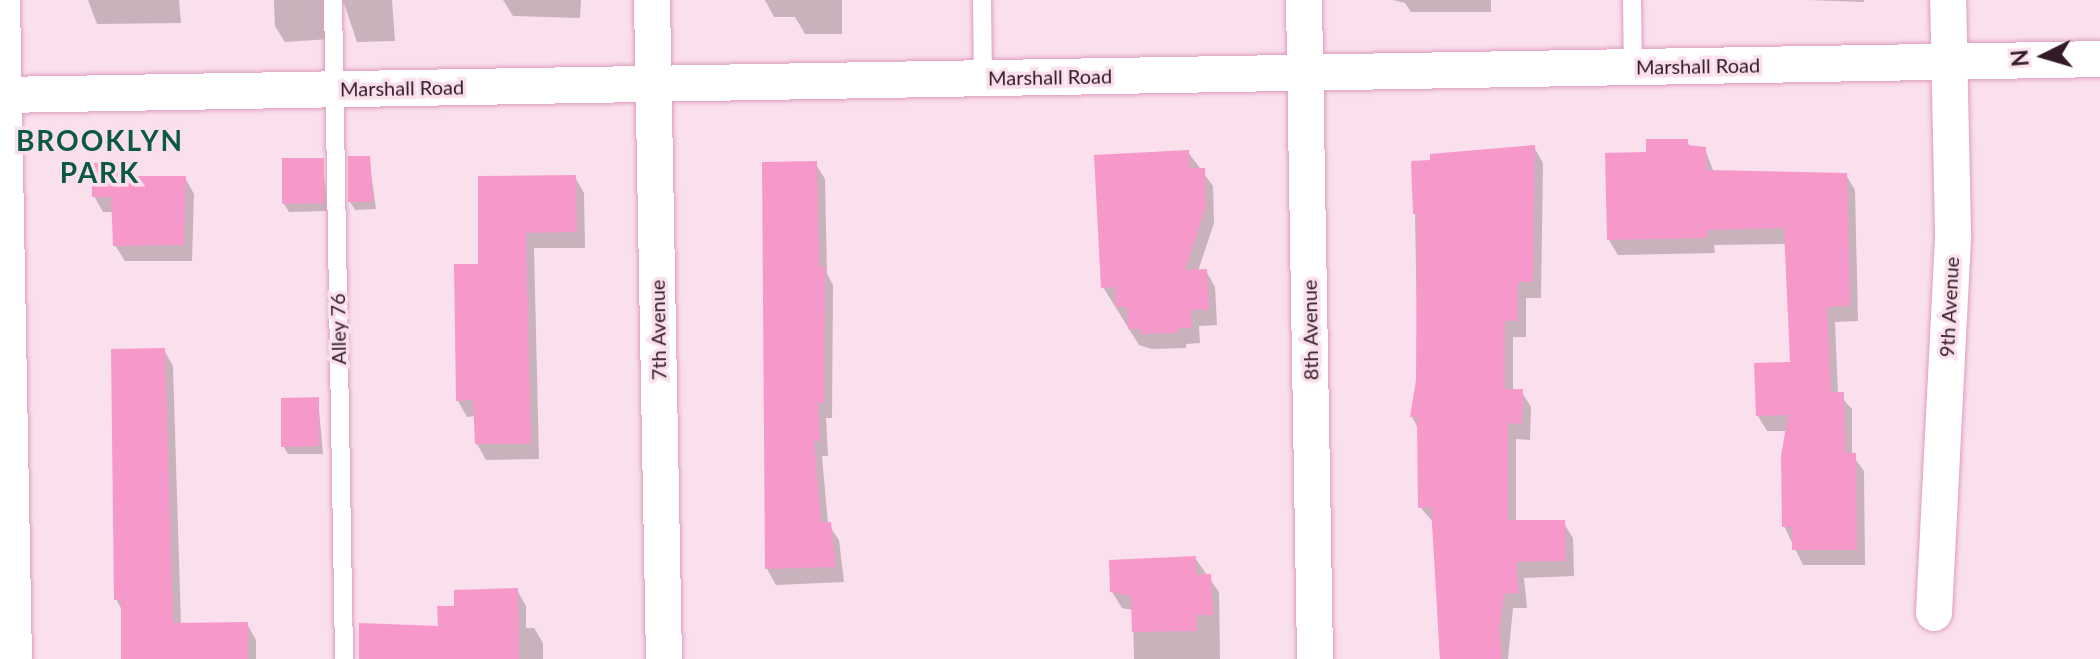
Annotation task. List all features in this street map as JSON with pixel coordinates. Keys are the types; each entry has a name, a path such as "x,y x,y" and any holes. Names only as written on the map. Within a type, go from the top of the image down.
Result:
{"street":[{"path":"2,0 14,659"},
{"name":"7th Avenue","path":"652,0 664,659"},
{"name":"8th Avenue","path":"1304,0 1315,659"},
{"name":"9th Avenue","path":"1934,613 1953,232 1948,0"},
{"name":"Marshall Road","path":"2,95 2100,59"}],"lane":[{"name":"Alley 76","path":"333,0 344,659"},
{"path":"982,0 983,78"},
{"path":"1632,0 1633,68"}],"building":[{"path":"1646,139 1688,139 1688,145 1706,147 1706,170 1847,173 1850,306 1827,307 1831,392 1844,392 1845,453 1856,453 1857,550 1792,550 1792,527 1782,527 1781,456 1788,415 1756,416 1754,363 1790,362 1784,228 1707,230 1707,238 1607,240 1605,153 1646,152"},
{"path":"1535,145 1533,282 1518,282 1518,321 1505,321 1505,389 1523,389 1522,424 1508,423 1508,520 1565,520 1566,561 1516,562 1519,593 1505,593 1499,629 1502,659 1440,659 1431,507 1418,508 1417,417 1410,417 1416,380 1417,214 1413,214 1411,161 1430,160 1430,154"},
{"path":"1189,150 1189,168 1205,168 1206,206 1185,270 1207,269 1209,310 1191,310 1192,328 1178,328 1178,333 1141,334 1140,329 1128,329 1127,307 1116,307 1115,287 1101,288 1094,155"},
{"path":"348,156 370,156 373,202 348,202"},
{"path":"282,158 324,158 324,203 282,204"},
{"path":"817,161 819,267 825,267 824,403 818,403 820,441 814,441 821,522 831,522 836,567 765,569 762,162"},
{"path":"131,162 131,176 186,176 184,245 113,246 111,197 92,197 92,163"},
{"path":"576,175 577,232 526,233 531,444 475,444 473,400 456,401 454,264 478,264 478,176"},
{"path":"165,348 173,623 248,622 248,659 121,659 121,600 114,600 111,349"},
{"path":"319,397 319,446 281,447 281,398"},
{"path":"1196,556 1196,575 1211,574 1213,615 1196,615 1197,631 1132,632 1131,596 1110,592 1109,560"},
{"path":"518,588 519,659 359,659 359,623 438,626 437,606 454,606 454,590"}],"district":[{"name":"BROOKLYN PARK","path":"100,156"}]}
